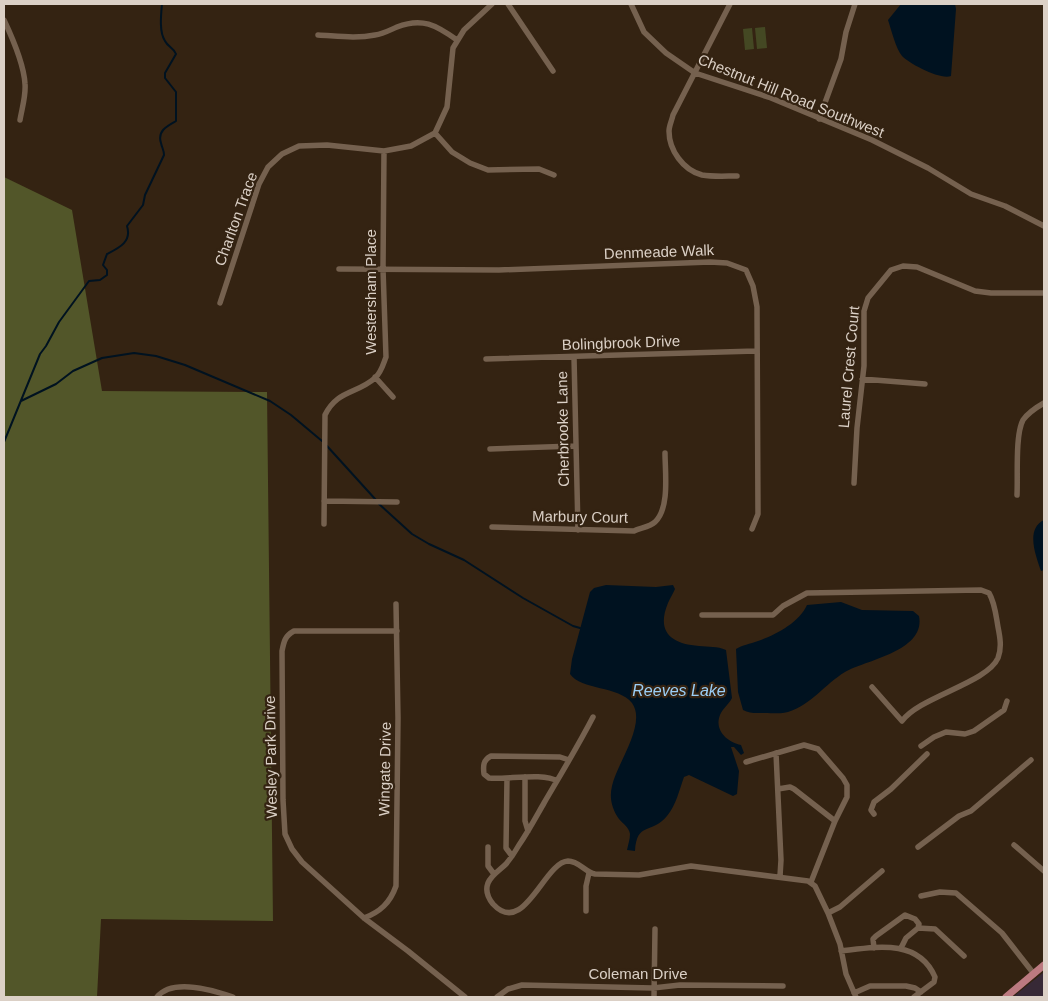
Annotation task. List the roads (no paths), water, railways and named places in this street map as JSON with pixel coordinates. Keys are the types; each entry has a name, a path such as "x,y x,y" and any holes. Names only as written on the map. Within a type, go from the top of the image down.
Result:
{"main road":[{"path":"1006,997 1044,966"}],"street":[{"path":"492,4 464,30 453,48 447,107 435,133 452,152 470,163 488,170 539,168 554,174"},
{"path":"508,4 553,71"},
{"name":"Chestnut Hill Road Southwest","path":"631,4 644,32 666,52 694,73 770,98 902,154 971,194 1005,206 1044,226"},
{"path":"730,4 673,115 669,130 672,146 679,159 688,169 702,175 737,176"},
{"path":"819,119 841,59 846,32 855,4"},
{"path":"4,20 24,78 25,92 20,120"},
{"path":"318,35 344,37 377,35 398,26 414,22 438,26 457,40"},
{"name":"Charlton Trace","path":"220,303 259,184 268,167 282,154 299,146 327,145 384,151 411,146 435,133"},
{"name":"Westersham Place","path":"376,378 386,357 383,269 384,151"},
{"name":"Denmeade Walk","path":"339,270 499,270 710,262 727,263 746,270 754,286 757,307 758,514 752,529"},
{"name":"Laurel Crest Court","path":"854,483 856,428 862,379 864,311 868,298 891,270 903,266 917,267 975,290 991,293 1044,293"},
{"name":"Bolingbrook Drive","path":"486,359 756,352"},
{"name":"Cherbrooke Lane","path":"574,357 578,530"},
{"path":"324,524 326,415 330,405 376,378 394,397"},
{"path":"862,379 925,384"},
{"path":"1017,495 1020,430 1024,419 1044,403"},
{"path":"490,449 575,446"},
{"name":"Marbury Court","path":"492,527 634,531 656,522 664,508 665,454"},
{"path":"324,501 397,502"},
{"path":"702,615 772,615 783,606 807,593 981,590 989,594 1000,636 999,654 997,660 984,672 910,713 902,721 872,688"},
{"name":"Wingate Drive","path":"364,918 374,914 388,903 396,886 398,718 396,604"},
{"name":"Wesley Park Drive","path":"396,631 294,631 284,641 282,651 285,834 292,849 302,862 364,918 465,997"},
{"path":"921,746 934,737 946,732 965,734 974,731 1004,710 1008,700"},
{"path":"593,717 528,831 512,856 488,882 488,897 500,910 507,912 520,908 528,902 554,868 567,861 575,862 589,872 639,875 690,866 780,876 811,882 815,886 828,913 841,951 846,974 855,995 870,986 906,986 916,988 921,992"},
{"path":"746,762 808,745 818,749 844,778 848,786 847,797 835,821 811,882"},
{"path":"776,753 780,876"},
{"path":"874,814 871,810 874,802 904,777 927,754"},
{"path":"557,782 550,778 494,779 486,777 484,767 486,758 491,756 560,758 569,760"},
{"path":"918,847 970,810 1031,760"},
{"path":"525,777 525,821 528,831"},
{"path":"507,778 506,848 512,856"},
{"path":"778,789 790,787 835,821"},
{"path":"1014,845 1044,871"},
{"path":"488,847 488,866 494,874"},
{"path":"828,913 840,907 882,871"},
{"path":"586,911 586,886 589,872"},
{"path":"920,896 940,892 956,893 1002,932 1034,974"},
{"path":"874,948 873,939 905,915 915,919 919,924 918,928"},
{"path":"901,948 906,938 918,928 935,929 964,956"},
{"path":"654,997 655,929"},
{"path":"841,951 874,948 907,949 933,971 935,977 934,982 914,997"},
{"name":"Coleman Drive","path":"497,997 508,989 522,985 653,988 680,986 783,986"},
{"path":"157,997 167,989 181,986 219,992 233,997"}],"water":[{"path":"901,4 955,4 951,76 946,77 933,74 911,63 902,56 888,20"},
{"path":"1044,520 1044,570 1041,571 1033,536 1038,524"},
{"name":"Reeves Lake","path":"606,585 656,587 673,585 675,589 665,613 665,629 668,635 681,643 726,650 732,698 720,715 719,726 727,738 741,745 744,753 741,755 734,747 731,747 739,771 737,794 733,796 689,775 684,777 670,812 661,822 642,832 636,842 635,851 627,850 630,834 615,811 611,795 615,777 634,732 636,712 632,703 626,698 582,683 570,674 572,659 590,592 594,588"},
{"path":"841,602 862,610 913,611 919,616 919,628 913,638 904,646 892,653 845,672 796,709 780,713 754,713 743,710 738,692 736,649 786,628 807,605"}],"waterway":[{"path":"4,442 40,354 59,322 89,281 100,280 107,275 107,270 103,265 107,254 120,247 126,240 128,236 127,226 143,205 145,195 164,155 160,135 164,129 176,121 176,92 165,78 165,73 176,54 163,37 161,23 162,4"},
{"path":"21,401 56,384 73,371 102,358 134,353 156,356 185,365 270,401 291,415 322,441"},
{"path":"327,446 376,500"},
{"path":"379,504 412,534 464,560 523,598 580,628"}]}
